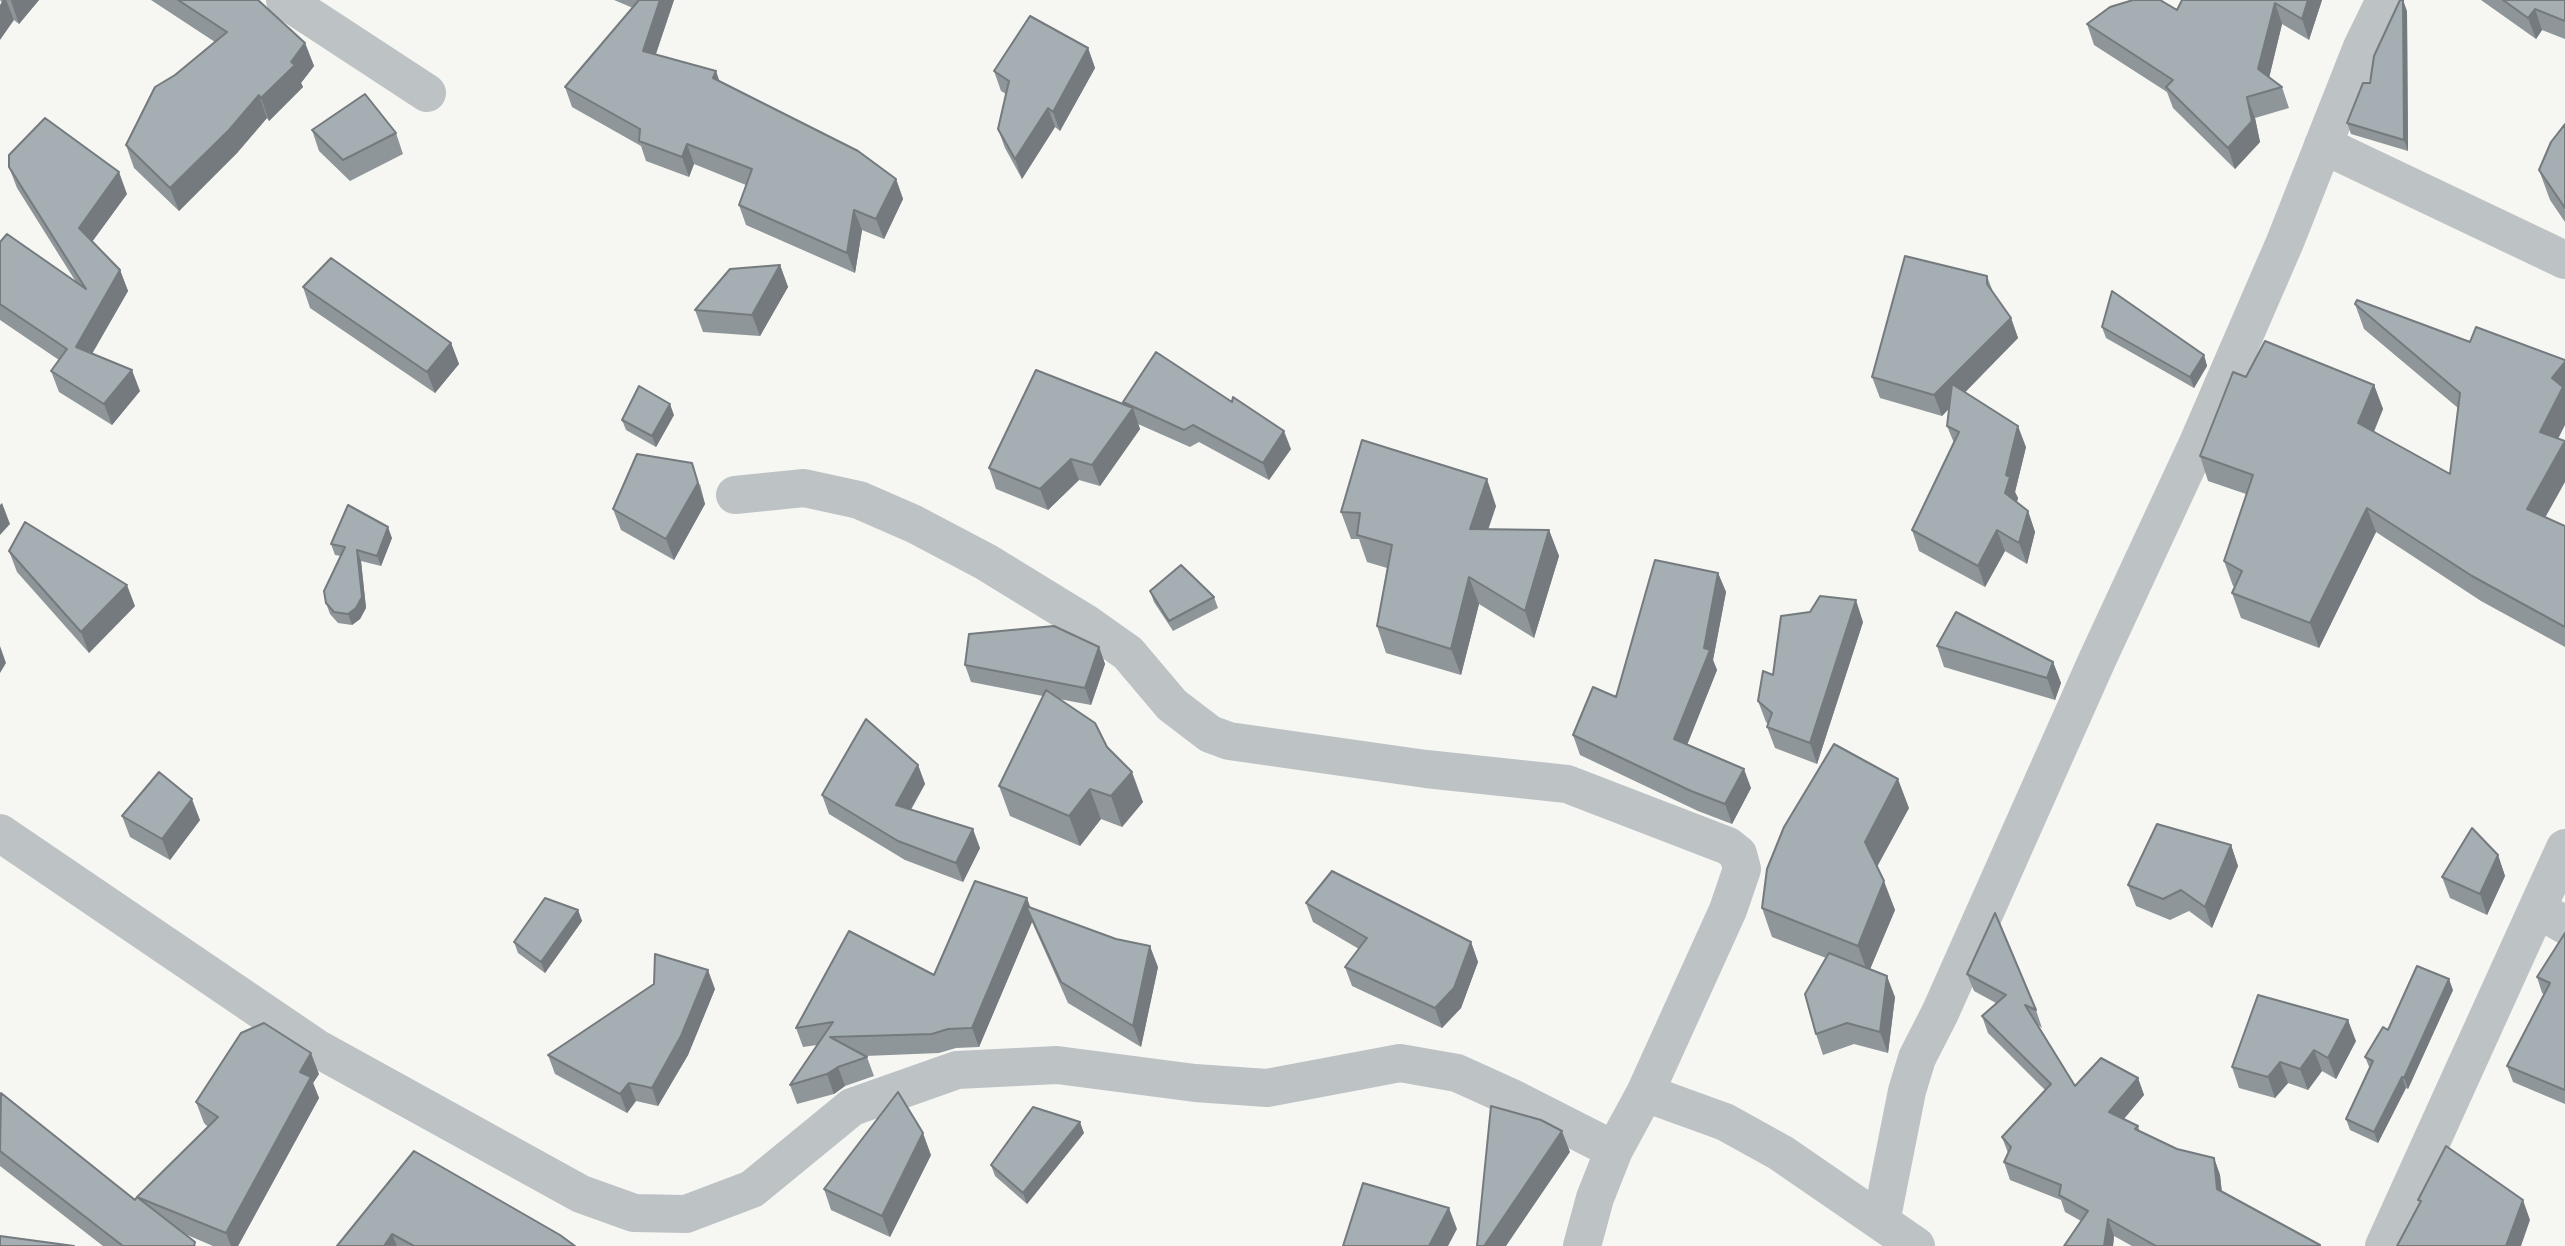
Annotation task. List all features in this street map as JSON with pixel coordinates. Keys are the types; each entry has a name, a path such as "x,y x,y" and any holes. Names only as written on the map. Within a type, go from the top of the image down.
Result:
{"street":[{"path":"285,0 426,93"},
{"path":"1881,1222 1907,1091 1917,1058 1940,1013 2098,658 2197,445 2285,242 2362,47 2385,0"},
{"path":"2323,145 2565,260"},
{"path":"735,495 804,488 859,500 914,524 985,562 1087,624 1128,653 1172,705 1210,734 1229,741 1426,769 1567,784 1728,846 1738,854 1742,869 1728,910 1645,1093 1614,1150 1595,1198 1582,1246"},
{"path":"0,833 318,1049 581,1194 634,1213 686,1214 752,1189 852,1107 957,1070 1056,1065 1195,1083 1267,1088 1400,1063 1457,1073 1614,1150"},
{"path":"2384,1246 2551,917 2565,848"},
{"path":"1645,1093 1725,1122 1781,1153 1916,1246"}],"building":[{"path":"178,0 258,0 305,43 291,62 295,65 261,98 259,95 229,130 170,188 126,145 155,87 175,75 227,32"},
{"path":"639,0 660,0 643,51 716,71 713,78 858,151 896,179 876,219 854,210 847,253 739,205 752,169 687,144 682,157 639,141 640,129 565,87"},
{"path":"2133,0 2160,0 2177,10 2182,0 2308,0 2302,19 2275,3 2258,69 2282,87 2247,97 2252,121 2228,148 2166,87 2173,80 2087,24 2110,7"},
{"path":"2400,0 2403,0 2404,140 2347,123 2363,83 2370,83 2374,56"},
{"path":"2503,0 2565,0 2565,21 2535,9 2528,18"},
{"path":"1030,16 1088,48 1053,112 1048,108 1015,159 998,129 1009,81 994,71"},
{"path":"365,94 396,133 343,160 312,130"},
{"path":"45,118 119,172 79,228 120,270 76,347 132,370 104,404 51,371 67,349 0,304 0,242 7,234 86,289 9,167 9,155"},
{"path":"2565,124 2565,208 2539,170 2551,142"},
{"path":"1905,256 1987,276 1987,284 2011,318 1934,395 1872,377"},
{"path":"331,258 451,343 427,372 303,287"},
{"path":"780,265 752,315 695,310 730,269"},
{"path":"2112,291 2204,355 2190,377 2102,327"},
{"path":"2357,300 2470,342 2476,327 2565,360 2552,378 2563,387 2540,432 2565,441 2527,509 2565,526 2565,627 2472,576 2367,508 2310,623 2232,593 2242,571 2224,561 2253,475 2200,456 2233,372 2246,377 2265,341 2374,385 2358,423 2450,474 2460,393 2355,304"},
{"path":"1156,352 1232,402 1233,397 1284,431 1263,463 1193,425 1184,430 1123,402"},
{"path":"1036,370 1133,408 1092,465 1071,459 1040,489 989,468"},
{"path":"1952,384 2018,426 2006,475 2010,477 2005,493 2028,511 2019,543 1997,530 1978,566 1912,530 1959,432 1947,426"},
{"path":"639,386 670,404 652,436 622,420"},
{"path":"1362,440 1487,479 1470,529 1549,530 1525,611 1469,577 1451,649 1377,626 1392,545 1357,535 1360,513 1341,512"},
{"path":"637,454 692,463 698,483 666,539 613,509"},
{"path":"348,505 388,527 377,556 357,550 362,597 356,608 348,614 334,612 326,603 324,591 345,547 331,544"},
{"path":"25,522 127,585 81,632 9,551"},
{"path":"1655,560 1718,573 1704,648 1710,650 1674,739 1744,769 1725,804 1691,791 1573,735 1593,687 1616,697"},
{"path":"1181,565 1214,597 1169,621 1150,591"},
{"path":"1820,596 1856,600 1810,743 1767,727 1772,713 1758,701 1763,671 1773,675 1781,616 1810,612"},
{"path":"1956,612 2053,662 2047,678 1937,646"},
{"path":"1054,626 1099,647 1085,688 965,665 969,634"},
{"path":"1046,690 1095,723 1107,747 1132,772 1111,796 1090,789 1069,816 999,786"},
{"path":"866,719 918,765 896,805 973,829 956,863 898,841 822,795"},
{"path":"1834,744 1898,779 1865,842 1884,881 1858,946 1762,908 1767,869 1784,827"},
{"path":"159,772 192,799 162,839 122,816"},
{"path":"2157,824 2231,845 2205,907 2181,890 2163,899 2128,885"},
{"path":"2472,828 2498,855 2480,894 2442,877"},
{"path":"1332,871 1471,942 1454,988 1435,1008 1345,967 1367,938 1306,903"},
{"path":"975,881 1027,898 972,1028 948,1029 932,1034 830,1037 867,1057 838,1067 827,1074 790,1085 833,1022 796,1028 849,931 934,975"},
{"path":"545,898 578,910 541,962 514,942"},
{"path":"1026,906 1116,939 1150,946 1133,1026 1061,982"},
{"path":"1995,913 2036,1010 2025,1005 2075,1086 2101,1058 2138,1078 2109,1112 2138,1126 2135,1129 2177,1149 2214,1158 2217,1189 2320,1246 2156,1246 2108,1219 2104,1246 2064,1246 2088,1211 2059,1195 2061,1185 2004,1162 2011,1147 2002,1137 2051,1084 1982,1016 2006,995 1967,974"},
{"path":"2565,933 2565,1090 2507,1066 2550,983 2537,977"},
{"path":"1829,953 1887,976 1880,1032 1847,1023 1816,1034 1805,994"},
{"path":"655,954 708,970 681,1036 652,1088 629,1083 620,1094 548,1055 654,984"},
{"path":"2417,966 2449,979 2404,1078 2402,1077 2374,1132 2346,1119 2373,1061 2365,1057 2383,1027 2388,1030"},
{"path":"2258,995 2348,1020 2328,1058 2314,1050 2300,1069 2280,1062 2268,1077 2232,1067"},
{"path":"264,1023 311,1053 300,1072 311,1077 226,1233 137,1197 218,1117 196,1102 241,1033"},
{"path":"898,1092 923,1133 882,1216 824,1189"},
{"path":"1,1093 135,1200 137,1197 195,1242 194,1246 123,1246 0,1151"},
{"path":"1491,1106 1541,1120 1562,1131 1484,1246 1477,1246"},
{"path":"1033,1107 1080,1122 1023,1193 991,1165"},
{"path":"2446,1146 2523,1200 2506,1246 2397,1246"},
{"path":"414,1151 575,1246 414,1246 392,1234 384,1246 337,1246"},
{"path":"1363,1183 1449,1208 1429,1246 1343,1246"},
{"path":"0,1236 74,1246 0,1246"}]}
